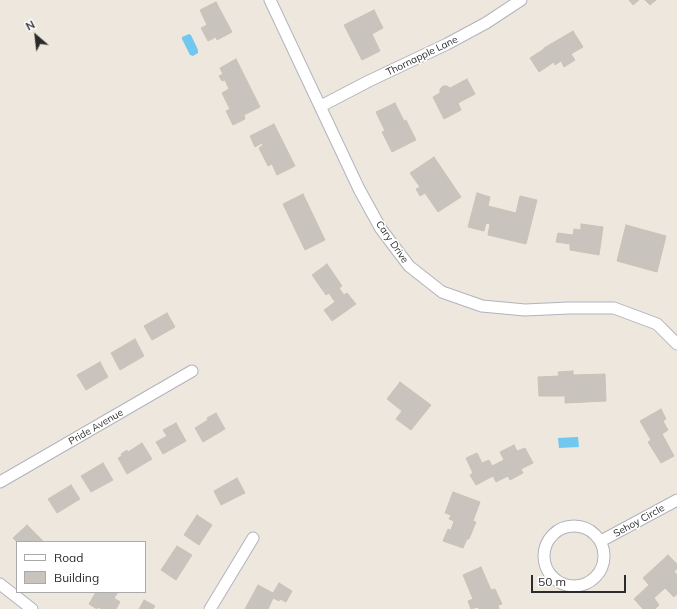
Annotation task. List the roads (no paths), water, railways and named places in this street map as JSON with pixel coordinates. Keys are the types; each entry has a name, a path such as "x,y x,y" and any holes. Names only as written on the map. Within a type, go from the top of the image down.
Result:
{"street":[{"name":"Cary Drive","path":"270,0 359,189 381,228 408,265 442,292 482,306 525,310 614,308 657,324 677,344"},
{"name":"Thornapple Lane","path":"321,106 369,81 447,44 486,23 521,0"},
{"name":"Pride Avenue","path":"0,482 192,371"},
{"name":"Sehoy Circle","path":"600,541 677,500"},
{"path":"576,526 586,528 600,541 604,551 604,560 595,578 577,586 567,585 558,581 551,575 546,566 544,556 550,538 558,531 567,527 576,526"},
{"path":"210,609 253,538"},
{"path":"0,584 32,609"}],"water":[{"path":"189,34 191,35 198,50 198,53 193,56 190,55 182,39 182,37"},
{"path":"578,437 579,447 559,448 558,438"}]}
